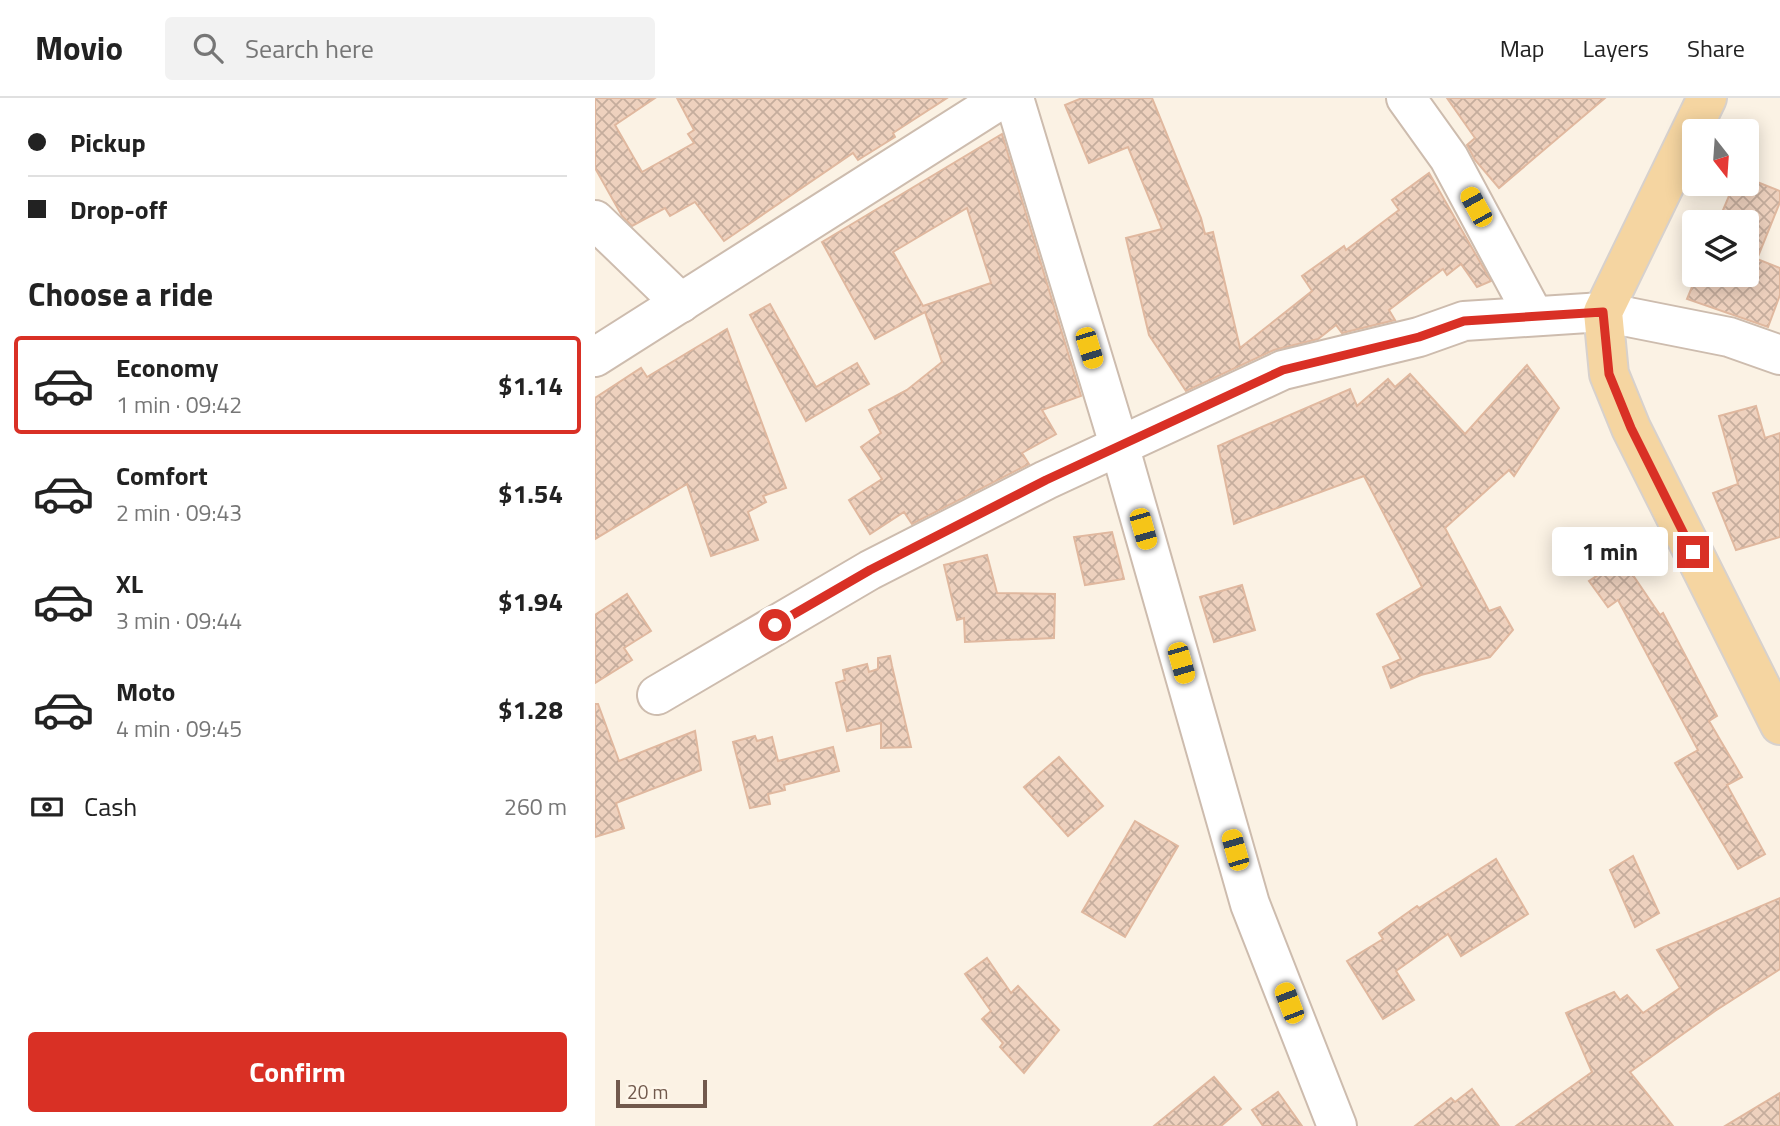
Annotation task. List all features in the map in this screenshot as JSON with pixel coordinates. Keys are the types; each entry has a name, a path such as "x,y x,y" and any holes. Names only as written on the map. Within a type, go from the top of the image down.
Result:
{"main road":[{"path":"1707,98 1603,312 1609,374 1631,428 1780,725"}],"street":[{"path":"595,357 1003,98"},
{"path":"1014,98 1120,448 1250,904 1337,1126"},
{"path":"1406,98 1450,158 1534,316"},
{"path":"595,220 681,303"},
{"path":"657,695 870,570 1046,480 1120,448 1283,370 1419,337 1464,321 1603,312 1729,337 1780,355"}],"building":[{"path":"595,98 655,98 615,125 642,172 694,143 688,134 694,130 677,98 947,98 893,133 895,137 858,160 853,153 724,241 695,202 670,216 665,208 632,226 622,216 595,168"},
{"path":"1082,98 1152,98 1205,234 1213,232 1240,348 1312,291 1302,276 1344,246 1346,250 1399,210 1392,200 1429,173 1491,281 1477,287 1461,264 1447,275 1443,269 1389,310 1395,320 1342,333 1336,325 1318,339 1274,350 1186,391 1149,335 1126,238 1162,229 1128,147 1089,163 1065,105"},
{"path":"1447,98 1605,98 1499,188 1475,160 1467,145 1475,138"},
{"path":"1002,134 1081,396 1042,410 1056,434 1022,453 1029,464 912,524 904,512 870,534 849,500 882,479 861,447 881,433 869,410 907,390 942,362 925,312 875,339 822,242","holes":["967,208 991,283 923,306 893,252"]},
{"path":"1759,183 1780,191 1780,202 1759,254 1759,210 1723,210 1729,196 1759,196"},
{"path":"1759,260 1780,268 1780,295 1768,327 1687,299 1692,287 1759,287"},
{"path":"770,304 816,387 857,363 869,384 806,421 750,315"},
{"path":"727,329 786,488 763,496 766,502 748,512 758,540 711,556 687,484 595,539 595,398 641,368 647,377"},
{"path":"1527,365 1559,408 1514,476 1509,470 1445,528 1489,611 1500,607 1513,630 1490,657 1421,675 1391,688 1383,667 1401,659 1377,614 1422,587 1364,476 1234,524 1218,446 1350,389 1357,406 1388,379 1395,387 1410,374 1465,434"},
{"path":"1756,406 1765,438 1780,433 1780,537 1736,550 1713,493 1738,484 1719,416"},
{"path":"1112,532 1124,579 1085,585 1074,537"},
{"path":"987,555 997,593 1055,594 1054,638 965,642 964,618 957,620 944,565"},
{"path":"1622,559 1660,615 1663,613 1717,716 1709,721 1742,777 1727,785 1765,854 1738,869 1675,763 1698,750 1618,600 1608,607 1589,581"},
{"path":"1242,585 1255,630 1214,642 1200,597"},
{"path":"627,594 651,631 624,648 632,660 595,683 595,615"},
{"path":"890,656 911,747 881,748 881,723 847,731 836,683 845,680 843,670 867,664 869,672 878,669 878,658"},
{"path":"595,704 598,704 619,761 695,731 701,770 616,803 624,828 595,837"},
{"path":"755,736 757,741 772,737 778,761 833,747 839,771 784,785 785,790 768,794 770,804 750,808 733,742"},
{"path":"1059,757 1103,806 1068,836 1024,787"},
{"path":"1135,821 1178,846 1125,937 1082,912"},
{"path":"1633,856 1659,913 1635,927 1610,870"},
{"path":"1496,859 1528,914 1461,956 1448,934 1396,971 1414,1000 1383,1019 1347,961 1383,939 1379,933 1417,906 1419,908"},
{"path":"1780,898 1780,969 1715,1011 1630,1072 1673,1126 1516,1126 1592,1072 1566,1013 1614,992 1620,1000 1627,995 1643,1013 1680,988 1657,950"},
{"path":"987,958 1011,993 1018,986 1059,1030 1024,1073 1000,1047 1003,1043 982,1019 991,1011 965,974"},
{"path":"1214,1077 1241,1109 1221,1126 1154,1126"},
{"path":"1472,1089 1499,1126 1415,1126 1451,1098 1455,1102"},
{"path":"1278,1092 1302,1126 1263,1126 1252,1110"},
{"path":"1780,1093 1780,1126 1725,1126"}],"route":[{"path":"775,625 870,570 1046,480 1120,448 1283,370 1419,337 1464,321 1603,312 1609,374 1631,428 1693,552"}]}
